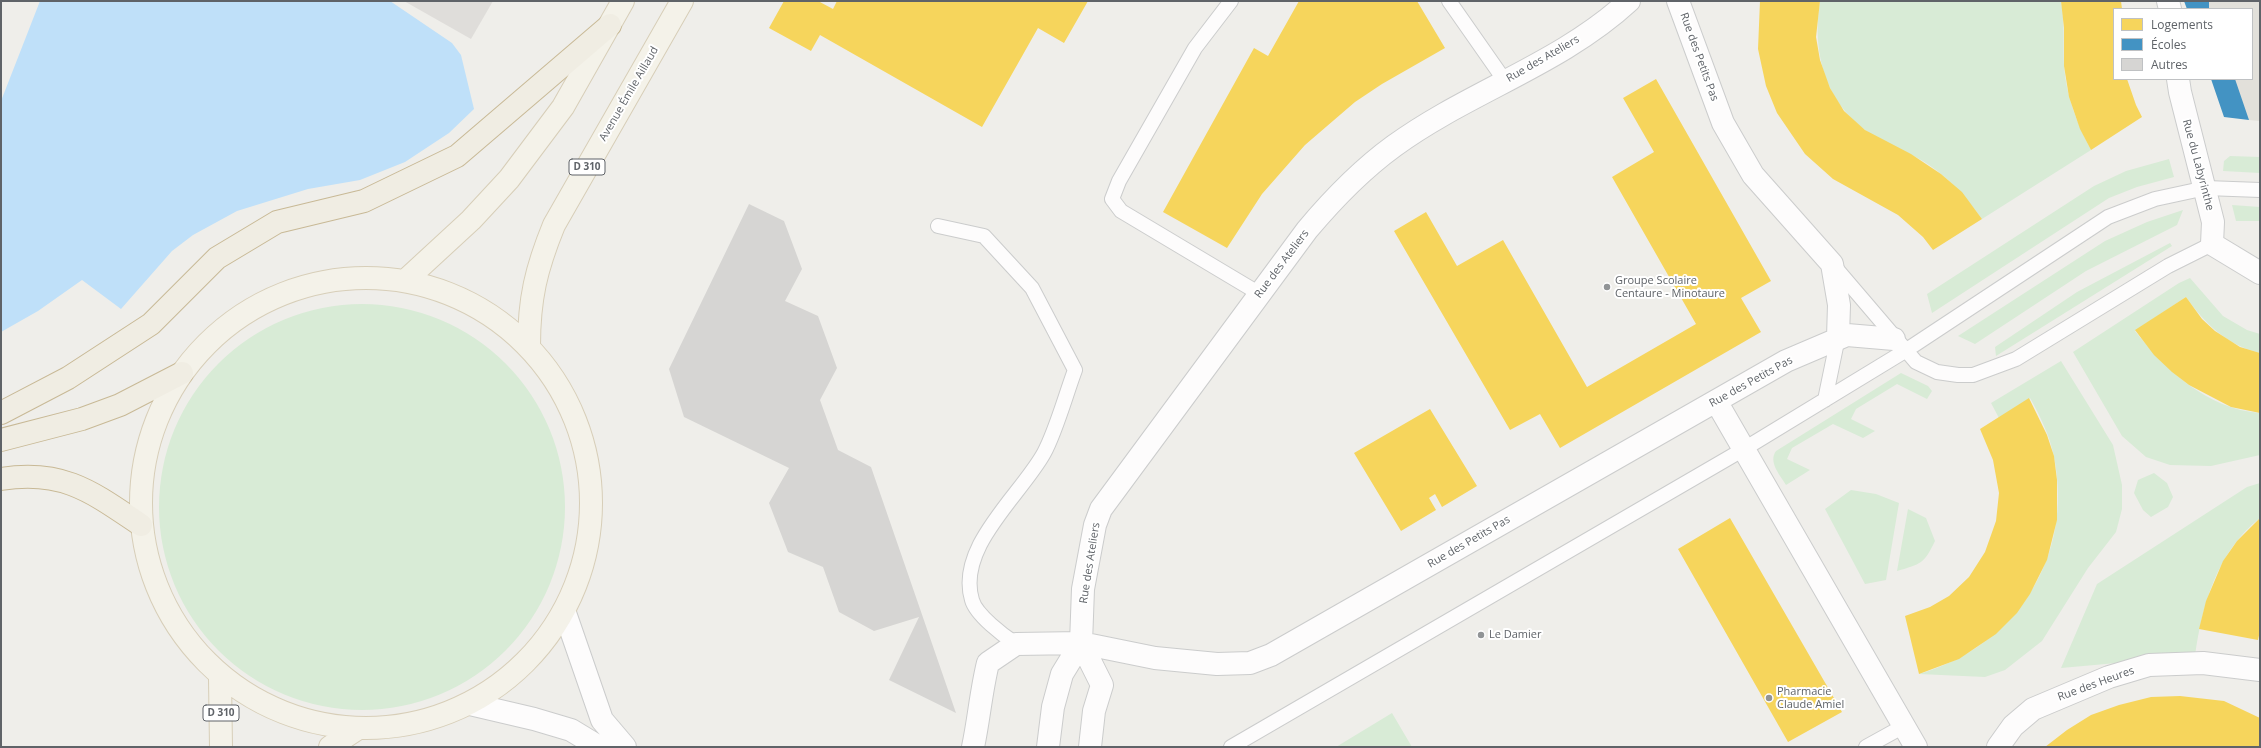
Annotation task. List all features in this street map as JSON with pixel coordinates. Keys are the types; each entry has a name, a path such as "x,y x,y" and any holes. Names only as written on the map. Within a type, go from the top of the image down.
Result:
{"highway":[{"path":"1,413 68,378 151,324 217,258 277,222 364,201 457,156 610,25"},
{"path":"1,440 82,419 120,405 182,373"},
{"path":"1,479 24,476 47,477 73,484 95,494 141,525"}],"main road":[{"path":"407,279 471,220 509,179 563,108 623,1"},
{"name":"Avenue Émile Aillaud","path":"529,346 529,312 533,285 540,259 554,225 682,1"},
{"path":"351,279 407,279 444,290 477,306 506,326 529,346 554,377 573,412 584,444 591,477 591,513 584,563 565,614 527,660 503,683 470,704 421,723 389,728 357,729 300,718 255,698 220,679 183,639 153,580 141,525 143,470 152,434 164,402 182,373 202,347 264,301 312,284 351,279"},
{"name":"D 310","path":"220,679 221,747"},
{"path":"330,747 357,729"}],"street":[{"name":"Rue des Ateliers","path":"1081,643 1083,589 1095,525 1100,509 1307,230 1336,197 1368,167 1394,146 1586,35 1617,13 1630,1"},
{"name":"Rue des Petits Pas","path":"1678,1 1723,123 1753,175 1832,264"},
{"name":"Rue du Labyrinthe","path":"2178,80 2192,144 2206,188 2213,222 2212,244"},
{"path":"2212,244 2260,273"},
{"path":"1832,264 1839,305 1838,337"},
{"name":"Rue des Petits Pas","path":"1016,644 1081,643 1155,658 1217,664 1250,663 1271,655 1786,361 1838,337 1846,335 1899,345"},
{"path":"1716,401 1916,747"},
{"path":"565,614 602,720 626,747"},
{"path":"1048,747 1052,707 1062,674 1081,643"},
{"path":"1081,643 1102,684 1094,711 1090,747"},
{"path":"973,747 980,716 982,686 988,663 1016,644"},
{"name":"Rue des Heures","path":"1998,747 2013,726 2033,709 2109,677 2150,665 2203,663 2260,670"},
{"path":"470,704 534,719 571,730 599,747"}],"lane":[{"path":"1231,1 1195,48 1119,181 1112,199 1121,211 1260,294"},
{"path":"1448,1 1505,81"},
{"path":"1231,747 1744,449 1824,400 1899,345 2108,217 2155,199 2206,188 2260,190"},
{"path":"938,226 984,236 1032,288 1075,370 1045,452 979,545 970,575 972,601 995,629 1016,644"},
{"path":"1832,264 1899,345 1916,362 1937,372 1966,375 1988,370 2016,360 2168,266 2212,244"},
{"path":"1824,400 1838,337"},
{"path":"1866,747 1904,726"}],"shaded area":[{"path":"404,1 493,1 471,39"},
{"path":"2184,1 2260,1 2260,121 2249,120 2212,80 2253,80 2253,8 2187,8"}],"green space":[{"path":"1820,1 2061,1 2064,65 2067,88 2081,130 2091,150 1982,219 1958,189 1937,170 1917,157 1877,138 1860,126 1846,112 1826,79 1821,61 1818,42"},
{"path":"2230,156 2260,157 2260,173 2223,171 2224,161"},
{"path":"2169,159 2174,177 2137,187 2109,198 1932,313 1927,294 2094,186 2126,171"},
{"path":"2232,205 2260,207 2260,221 2236,221"},
{"path":"2183,210 2177,225 2086,271 1975,344 1958,336 2105,241 2147,222"},
{"path":"2170,243 2172,246 1996,356 1995,347 2077,292"},
{"path":"2190,278 2223,316 2247,330 2260,334 2260,353 2237,345 2227,339 2201,316 2186,297 2135,331 2160,360 2174,373 2205,396 2222,404 2241,410 2260,413 2260,455 2211,466 2170,465 2146,457 2122,436 2073,352 2179,283"},
{"path":"362,304 402,308 421,312 440,319 475,338 506,363 531,394 550,429 557,448 561,467 565,507 561,547 557,566 550,585 531,620 506,651 475,676 440,695 421,702 402,706 362,710 322,706 303,702 284,695 249,676 218,651 193,620 174,585 167,566 163,547 159,507 163,467 167,448 174,429 193,394 218,363 249,338 284,319 303,312 322,308"},
{"path":"2061,361 2113,445 2122,485 2122,509 2116,532 2088,568 2042,641 2005,670 1985,677 1919,674 1953,661 1984,642 2010,619 2030,592 2046,562 2055,529 2058,494 2054,457 2050,441 2030,398 1999,418 1991,403"},
{"path":"1901,373 1928,386 1932,391 1927,399 1897,384 1856,409 1851,419 1875,431 1863,438 1833,424 1792,448 1787,459 1810,470 1786,485 1774,464 1773,460 1776,451"},
{"path":"2154,473 2167,483 2173,497 2168,507 2151,517 2143,510 2134,493 2138,480"},
{"path":"2260,483 2260,518 2245,532 2222,563 2207,599 2195,656 2061,668 2097,584 2247,487"},
{"path":"1851,490 1876,494 1899,503 1886,580 1865,584 1825,509"},
{"path":"1908,509 1926,518 1935,541 1928,554 1921,562 1912,567 1897,571"},
{"path":"1392,713 1412,747 1336,747"}],"water":[{"path":"40,1 390,1 452,43 461,55 474,109 449,133 405,162 360,180 308,189 237,211 193,235 172,251 121,309 82,280 38,311 1,332 1,101"}],"building: Logements":[{"path":"784,1 818,1 833,9 837,1 1088,1 1064,43 1038,28 982,127 820,35 811,51 769,28"},
{"path":"1299,1 1417,1 1445,48 1382,84 1355,102 1305,145 1262,194 1227,248 1163,212 1254,48 1268,56"},
{"path":"1760,1 1820,1 1816,37 1820,60 1830,88 1844,111 1865,130 1911,154 1941,174 1962,192 1982,219 1933,250 1923,237 1898,215 1833,179 1805,154 1777,113 1766,86 1758,49"},
{"path":"2061,1 2121,1 2122,8 2113,8 2113,80 2127,80 2142,117 2091,150 2080,129 2069,97 2064,66 2064,28"},
{"path":"1656,79 1771,281 1741,298 1761,332 1560,448 1540,414 1510,430 1394,231 1426,212 1457,266 1503,240 1587,387 1696,324 1612,177 1654,152 1623,98"},
{"path":"2186,297 2202,319 2215,331 2240,347 2260,353 2260,413 2231,407 2189,385 2154,355 2135,330"},
{"path":"2029,398 2047,435 2054,456 2057,480 2057,520 2047,560 2030,594 2017,613 1996,634 1959,659 1919,674 1905,616 1930,607 1949,596 1969,577 1985,552 1996,521 1999,493 1993,460 1980,429"},
{"path":"1430,409 1477,486 1442,507 1435,494 1429,498 1436,510 1401,531 1354,453"},
{"path":"1730,518 1842,712 1788,742 1678,549"},
{"path":"2260,518 2260,631 2258,640 2199,629 2206,601 2223,561 2237,541"},
{"path":"2180,696 2224,701 2260,718 2260,747 2045,747 2067,730 2091,715 2119,705 2151,697"}],"building: Écoles":[{"path":"2184,1 2209,1 2209,8 2187,8"},
{"path":"2211,80 2235,80 2249,120 2224,117"}],"building: Autres":[{"path":"749,204 784,221 802,269 785,301 818,316 837,368 820,400 838,450 871,467 956,713 889,680 919,617 874,631 839,612 823,567 788,552 769,503 789,468 684,417 669,369"}],"place":[{"name":"Groupe Scolaire Centaure - Minotaure","path":"1607,287"},
{"name":"Le Damier","path":"1481,635"},
{"name":"Pharmacie Claude Amiel","path":"1769,698"}]}
